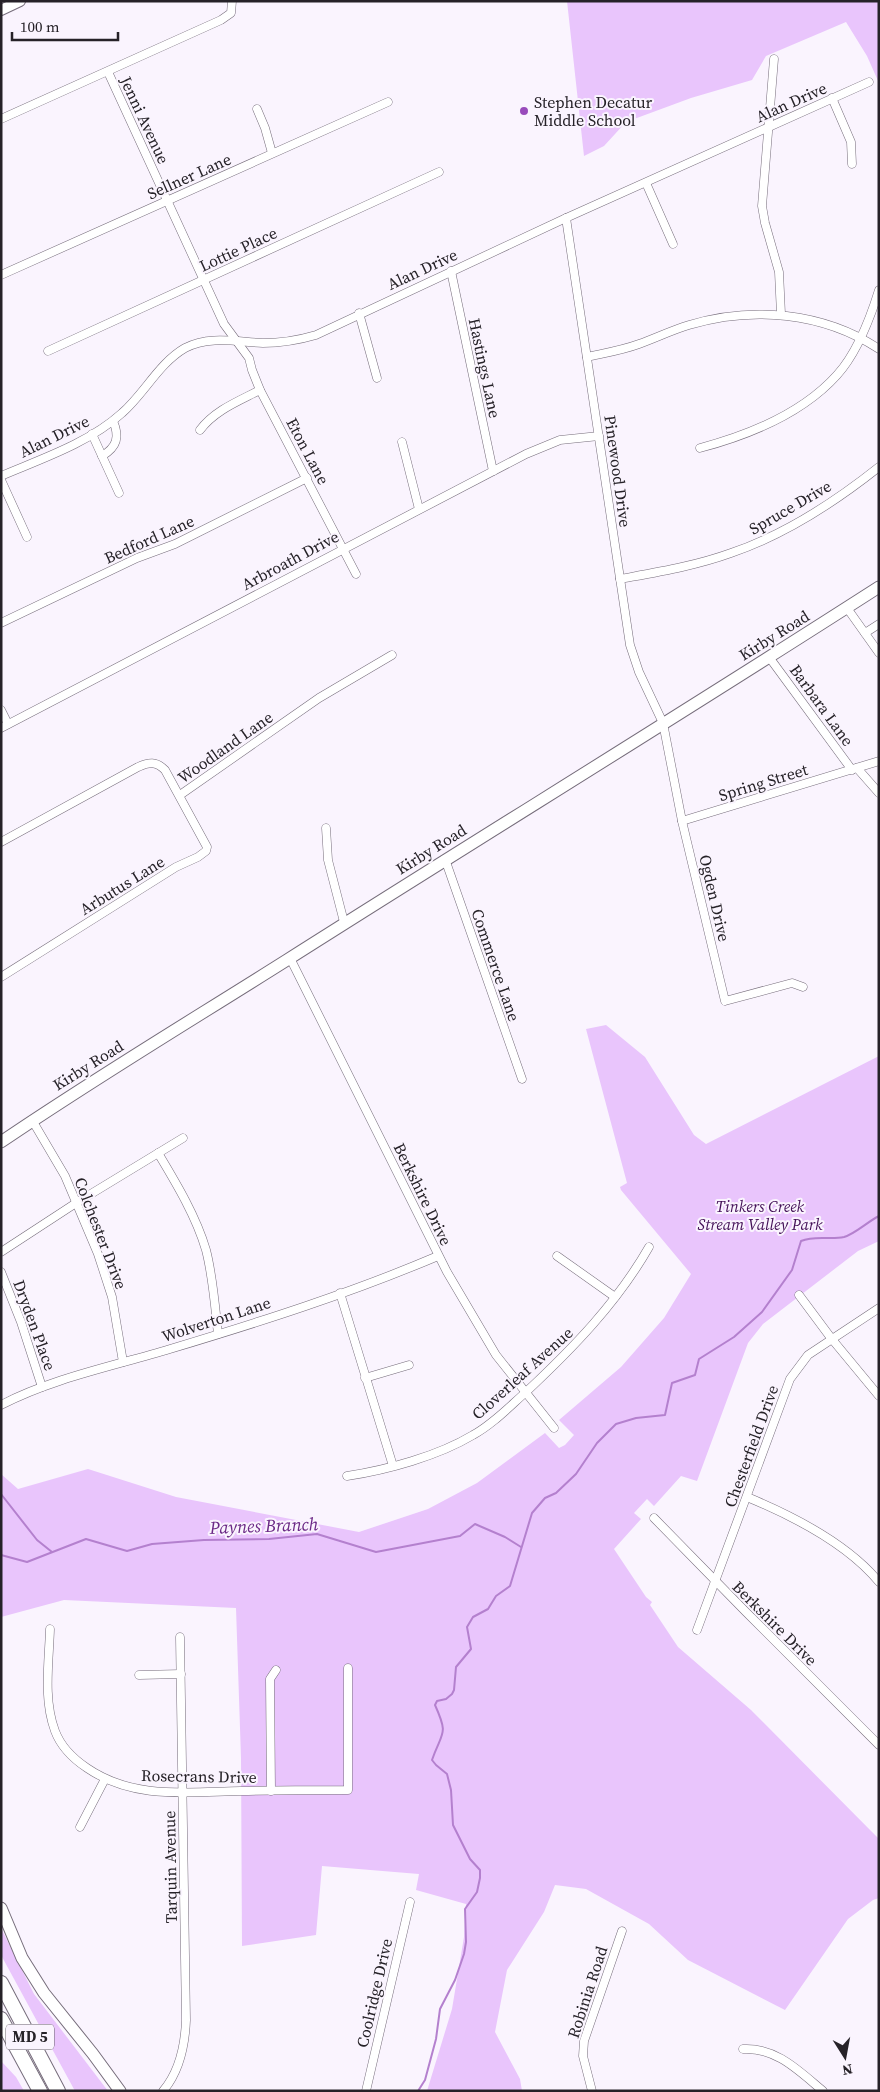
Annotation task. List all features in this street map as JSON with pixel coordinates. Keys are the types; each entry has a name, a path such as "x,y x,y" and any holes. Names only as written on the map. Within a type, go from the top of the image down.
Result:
{"highway":[{"name":"MD 5","path":"1,1983 58,2091"},
{"name":"MD 5","path":"1,2019 40,2091"}],"main road":[{"name":"Kirby Road","path":"1,1142 32,1120 344,922 605,761 879,587"},
{"path":"1,1908 22,1958 44,1993 120,2091"}],"street":[{"path":"1,10 20,1"},
{"path":"1,119 228,16 232,8 232,1"},
{"path":"774,59 762,211 779,272 781,314"},
{"name":"Jenni Avenue","path":"108,72 224,324 236,342"},
{"name":"Alan Drive","path":"1,476 92,434 113,421 132,403 157,374 185,348 214,340 265,343 316,335 450,271 869,82"},
{"path":"832,98 851,142 852,164"},
{"name":"Sellner Lane","path":"1,275 388,102"},
{"path":"257,109 266,128 272,153"},
{"name":"Lottie Place","path":"48,351 439,172"},
{"path":"646,183 673,244"},
{"name":"Pinewood Drive","path":"566,218 633,657 663,723"},
{"name":"Hastings Lane","path":"450,271 493,471"},
{"path":"700,448 767,424 810,400 838,374 872,312 879,290"},
{"path":"360,313 377,378"},
{"path":"587,357 632,346 703,321 741,315 781,314 816,322 859,338 879,349"},
{"name":"Eton Lane","path":"236,342 249,358 260,390 356,574"},
{"path":"200,430 216,414 260,390"},
{"path":"102,456 111,450 117,439 117,432 113,421"},
{"path":"92,434 119,493"},
{"name":"Arbroath Drive","path":"5,726 343,548 552,442 568,438 599,436"},
{"path":"402,442 419,509"},
{"name":"Spruce Drive","path":"620,579 702,562 757,543 812,512 879,467"},
{"name":"Bedford Lane","path":"1,623 137,558 175,544 307,478"},
{"path":"1,480 27,537"},
{"path":"847,608 879,653"},
{"path":"865,633 879,624"},
{"name":"Woodland Lane","path":"1,842 146,764 160,765 166,770 180,795 311,703 392,655"},
{"name":"Barbara Lane","path":"769,657 855,769 876,784 879,793"},
{"path":"1,710 5,726"},
{"name":"Ogden Drive","path":"663,723 682,821 725,1001 792,983 803,987"},
{"name":"Spring Street","path":"682,821 879,761"},
{"name":"Arbutus Lane","path":"1,977 143,887 206,852 206,844 180,795"},
{"path":"326,828 328,860 344,922"},
{"name":"Commerce Lane","path":"445,859 522,1079"},
{"name":"Berkshire Drive","path":"290,958 438,1256 490,1346 554,1428"},
{"name":"Colchester Drive","path":"32,1120 65,1176 98,1254 109,1287 123,1362"},
{"path":"1,1252 76,1203 183,1138"},
{"path":"158,1153 182,1196 205,1248 211,1277 218,1334"},
{"name":"Cloverleaf Avenue","path":"347,1476 372,1472 447,1448 473,1435 505,1412 580,1339 614,1297 649,1247"},
{"name":"Wolverton Lane","path":"1,1405 42,1387 218,1334 340,1294 438,1256"},
{"path":"557,1256 614,1297"},
{"name":"Dryden Place","path":"1,1272 26,1337 42,1387"},
{"path":"340,1294 393,1466"},
{"path":"799,1295 831,1338 879,1396"},
{"name":"Chesterfield Drive","path":"697,1630 790,1380 808,1355 879,1308"},
{"path":"366,1378 409,1365"},
{"path":"747,1497 790,1516 819,1533 862,1565 879,1582"},
{"name":"Berkshire Drive","path":"654,1518 879,1745"},
{"name":"Rosecrans Drive","path":"50,1629 48,1690 50,1714 59,1740 71,1756 105,1779 138,1790 184,1792 348,1790 348,1668"},
{"name":"Tarquin Avenue","path":"163,2091 172,2078 181,2056 186,2020 184,1792 180,1637"},
{"path":"271,1791 270,1679 276,1670"},
{"path":"139,1675 181,1674"},
{"path":"80,1827 105,1779"},
{"name":"Coolridge Drive","path":"366,2091 410,1902"},
{"name":"Robinia Road","path":"592,2091 583,2056 584,2041 622,1931"},
{"path":"743,2049 755,2049 776,2055 823,2091"}],"green space":[{"path":"567,1 879,1 879,83 867,56 846,22 766,56 752,80 691,98 626,122 604,146 584,156"},
{"name":"Tinkers Creek Stream Valley Park","path":"606,1025 645,1057 694,1135 706,1144 879,1056 879,1241 858,1251 763,1324 748,1343 697,1481 681,1476 654,1506 647,1499 634,1513 641,1519 614,1549 646,1597 652,1602 650,1605 678,1647 751,1710 879,1839 879,1898 873,1900 848,1919 785,2010 688,1960 649,1924 586,1889 555,1885 544,1912 507,1970 495,2032 520,2079 522,2091 427,2091 452,2009 464,1937 466,1904 416,1890 419,1874 322,1866 316,1935 242,1946 241,1758 236,1608 64,1600 1,1617 1,1474 18,1489 88,1469 176,1497 359,1532 428,1509 477,1483 545,1433 559,1448 565,1445 574,1435 559,1420 621,1367 664,1318 691,1274 621,1190 620,1187 627,1183 586,1029"},
{"path":"1,1928 34,1994 108,2091 75,2091 1,1955"},
{"path":"1,2061 16,2077 24,2091 1,2091"}],"waterway":[{"path":"418,2091 425,2080 436,2039 440,2009 455,1980 464,1954 466,1942 465,1909 477,1892 480,1878 480,1870 470,1859 453,1825 451,1790 447,1774 432,1760 443,1728 435,1705 437,1701 446,1699 452,1694 456,1667 471,1649 467,1627 473,1617 488,1609 496,1596 510,1586 532,1513 545,1498 556,1493 576,1474 597,1443 616,1424 636,1418 665,1415 672,1383 695,1375 699,1359 734,1337 762,1312 792,1270 801,1241 812,1238 844,1237 879,1216"},
{"path":"1,1494 37,1540 52,1552"},
{"name":"Paynes Branch","path":"1,1555 27,1562 86,1539 127,1551 152,1544 204,1540 269,1539 317,1534 376,1552 460,1536 475,1524 505,1537 521,1547"}],"place":[{"name":"Stephen Decatur Middle School","path":"524,111"}]}
